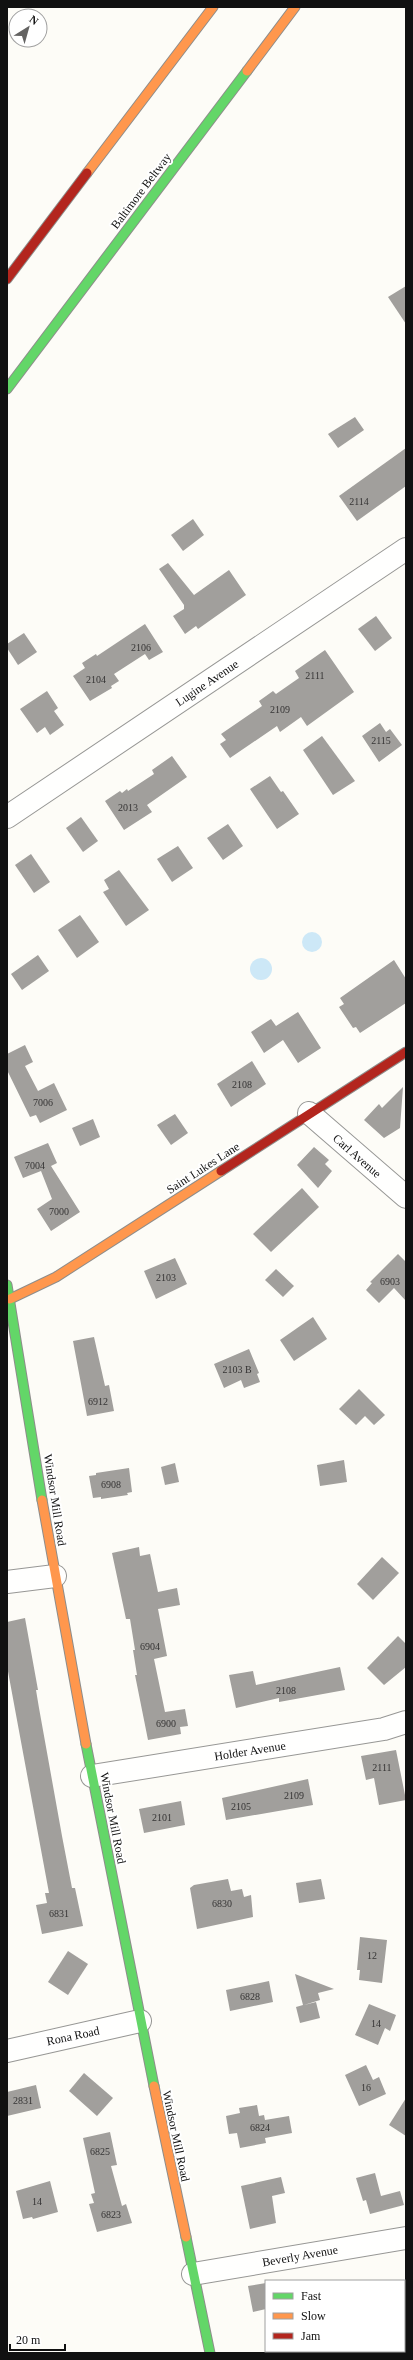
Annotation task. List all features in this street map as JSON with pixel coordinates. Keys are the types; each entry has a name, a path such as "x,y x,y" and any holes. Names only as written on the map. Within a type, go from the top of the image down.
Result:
{"main road":[{"path":"7,280 212,7"},
{"name":"Baltimore Beltway","path":"7,388 295,7"},
{"name":"Saint Lukes Lane","path":"10,1299 56,1277 406,1052"},
{"name":"Windsor Mill Road","path":"7,1285 55,1576 92,1776 140,2021 210,2353"}],"street":[{"name":"Lugine Avenue","path":"7,817 406,549"},
{"name":"Carl Avenue","path":"309,1113 406,1197"},
{"path":"7,1582 55,1576"},
{"name":"Holder Avenue","path":"92,1776 384,1729 406,1722"},
{"name":"Rona Road","path":"7,2051 140,2021"},
{"name":"Beverly Avenue","path":"193,2274 406,2238"}],"water":[{"path":"312,932 319,935 322,942 319,949 312,952 305,949 302,942 305,935"},
{"path":"261,958 269,961 272,969 269,977 261,980 253,977 250,969 253,961"}],"building":[{"path":"406,286 406,324 388,297"},
{"path":"355,417 364,430 338,448 328,434"},
{"path":"406,448 406,486 357,521 339,496"},
{"path":"193,519 204,535 183,551 171,535"},
{"path":"168,563 194,595 229,570 246,595 198,629 196,626 185,634 173,616 184,609 184,605 159,569"},
{"path":"376,616 392,638 375,651 358,629"},
{"path":"145,624 163,652 149,660 145,654 114,674 119,681 111,686 112,688 90,701 73,676 85,668 82,663 96,654 97,656"},
{"path":"24,633 37,652 18,665 7,648 7,644"},
{"path":"325,650 354,692 307,726 301,717 280,732 277,726 230,758 220,744 226,740 221,734 262,706 259,701 273,691 276,694 299,678 295,671"},
{"path":"47,691 58,708 54,711 64,725 50,735 45,727 37,733 20,709"},
{"path":"380,723 386,732 390,729 402,745 379,762 362,736"},
{"path":"322,736 355,781 333,795 303,750"},
{"path":"172,756 187,777 147,805 152,812 124,830 105,801 120,791 122,793 127,789 128,791 154,774 152,770"},
{"path":"270,776 281,792 283,791 299,814 277,829 250,789"},
{"path":"81,817 98,841 83,852 66,828"},
{"path":"228,824 243,846 223,860 207,838"},
{"path":"178,846 193,868 172,882 157,859"},
{"path":"31,854 50,882 34,893 15,865"},
{"path":"119,870 149,910 126,926 103,892 109,889 104,880"},
{"path":"80,915 99,942 77,958 58,930"},
{"path":"38,955 49,971 22,990 11,974"},
{"path":"394,960 406,979 406,1003 360,1033 356,1027 353,1028 339,1007 344,1004 340,998"},
{"path":"298,1012 321,1048 298,1063 283,1040 264,1053 251,1032 271,1019 276,1026"},
{"path":"25,1045 33,1062 25,1066 38,1091 54,1083 67,1110 40,1123 36,1115 30,1117 7,1070 7,1054"},
{"path":"252,1061 266,1084 231,1107 217,1084"},
{"path":"403,1087 400,1128 384,1138 364,1120 379,1104 382,1108"},
{"path":"175,1114 188,1133 171,1145 157,1125"},
{"path":"93,1119 100,1137 80,1146 72,1128"},
{"path":"48,1143 57,1163 51,1166 80,1212 51,1231 37,1209 52,1199 41,1171 23,1178 14,1157"},
{"path":"314,1147 329,1160 325,1164 332,1171 318,1188 297,1165"},
{"path":"302,1188 319,1207 271,1252 253,1234"},
{"path":"398,1254 406,1262 406,1301 394,1288 379,1303 366,1290 372,1283 370,1282"},
{"path":"175,1258 187,1284 156,1299 144,1271"},
{"path":"276,1269 294,1286 283,1297 265,1280"},
{"path":"313,1317 327,1339 294,1361 280,1340"},
{"path":"94,1337 105,1386 109,1385 114,1411 87,1416 73,1341"},
{"path":"249,1349 259,1373 257,1374 260,1382 244,1388 241,1380 224,1388 214,1364"},
{"path":"359,1389 385,1415 374,1425 365,1416 356,1425 339,1409"},
{"path":"344,1460 347,1482 320,1486 317,1465"},
{"path":"175,1463 179,1482 165,1485 161,1467"},
{"path":"129,1468 132,1492 127,1493 128,1495 101,1499 101,1497 93,1498 89,1476 96,1475 96,1473"},
{"path":"139,1547 140,1556 150,1554 158,1592 177,1588 180,1605 158,1609 167,1656 154,1659 165,1712 185,1709 188,1726 180,1727 181,1734 148,1740 135,1675 137,1675 133,1650 135,1650 130,1619 126,1619 112,1553"},
{"path":"382,1557 399,1573 373,1600 357,1584"},
{"path":"25,1618 38,1690 36,1690 39,1708 62,1836 72,1888 75,1888 83,1926 42,1934 36,1905 47,1903 45,1893 49,1893 7,1666 7,1622"},
{"path":"398,1636 406,1644 406,1667 384,1685 367,1668"},
{"path":"340,1667 345,1690 279,1702 279,1698 236,1708 229,1675 253,1671 256,1685"},
{"path":"396,1750 406,1800 379,1805 374,1778 366,1780 361,1756"},
{"path":"308,1779 313,1805 226,1820 222,1798"},
{"path":"181,1801 185,1825 144,1833 139,1809"},
{"path":"228,1879 231,1891 242,1889 244,1897 251,1895 253,1917 197,1929 190,1888 194,1885"},
{"path":"321,1879 325,1899 299,1903 296,1883"},
{"path":"360,1937 387,1940 382,1983 359,1980 360,1970 357,1970"},
{"path":"68,1951 88,1964 68,1995 48,1982"},
{"path":"295,1974 334,1989 318,1993 320,2000 304,2005 316,2002 320,2018 300,2023 296,2007 303,2005"},
{"path":"269,1981 273,2002 230,2011 226,1990"},
{"path":"369,2004 396,2015 390,2031 385,2028 378,2045 355,2035"},
{"path":"366,2065 373,2080 379,2077 386,2094 359,2106 345,2075"},
{"path":"84,2073 113,2098 97,2116 69,2091"},
{"path":"36,2085 41,2108 7,2116 7,2092"},
{"path":"406,2098 406,2136 389,2125"},
{"path":"257,2105 259,2116 264,2115 265,2120 289,2116 292,2133 265,2138 266,2143 240,2148 237,2133 229,2134 226,2116 240,2113 239,2108"},
{"path":"110,2132 117,2165 111,2166 122,2206 126,2204 132,2223 97,2232 89,2204 94,2203 91,2194 95,2193 83,2138"},
{"path":"375,2173 381,2196 400,2191 404,2205 370,2214 366,2200 363,2201 356,2178"},
{"path":"281,2177 285,2193 272,2196 276,2223 250,2229 241,2186"},
{"path":"50,2181 58,2212 33,2219 32,2217 23,2219 16,2191"},
{"path":"265,2283 265,2309 253,2312 248,2286"}],"traffic: fast":[{"path":"7,389 247,71"},
{"path":"7,1285 42,1500"},
{"path":"86,1744 154,2086"},
{"path":"186,2237 210,2353"}],"traffic: slow":[{"path":"87,173 213,7"},
{"path":"247,71 295,7"},
{"path":"10,1299 56,1277 221,1171"},
{"path":"42,1500 86,1744"},
{"path":"154,2086 186,2237"}],"traffic: jam":[{"path":"7,279 87,173"},
{"path":"221,1171 406,1052"}]}
